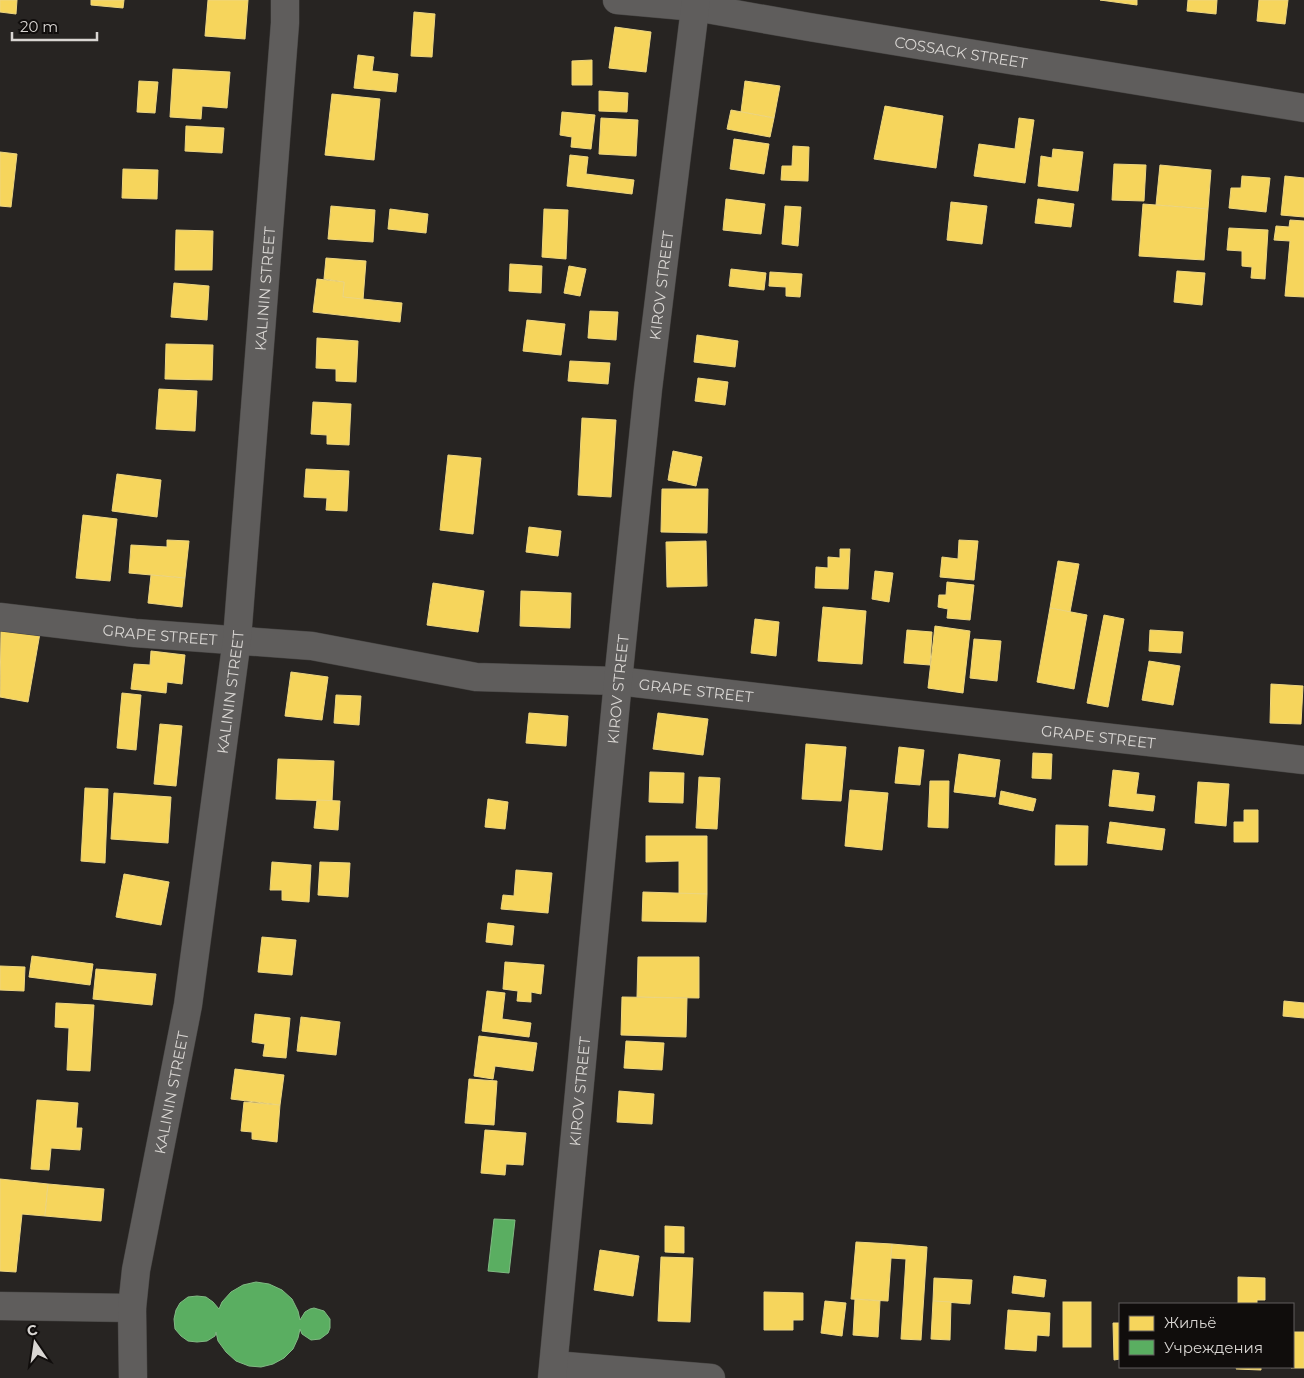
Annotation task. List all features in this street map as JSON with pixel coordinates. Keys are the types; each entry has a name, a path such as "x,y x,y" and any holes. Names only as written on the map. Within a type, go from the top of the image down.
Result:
{"street":[{"name":"KALININ STREET","path":"133,1378 132,1308 136,1270 188,1005 237,639 285,23 285,0"},
{"name":"COSSACK STREET","path":"617,0 696,4 809,27 1304,108"},
{"name":"KIROV STREET","path":"553,1371 618,681 648,389 696,4"},
{"name":"GRAPE STREET","path":"0,617 135,633 312,646 476,676 618,681 1304,760"},
{"path":"0,1306 132,1308"},
{"path":"553,1371 711,1378"}],"building: Жильё":[{"path":"0,0 17,0 16,14 0,12"},
{"path":"91,0 124,0 123,8 91,5"},
{"path":"208,0 248,0 245,39 205,36"},
{"path":"1100,0 1137,0 1137,5"},
{"path":"1188,0 1217,0 1216,14 1187,11"},
{"path":"1259,0 1288,0 1285,24 1257,21"},
{"path":"414,12 435,14 432,57 411,56"},
{"path":"615,27 651,32 646,72 609,68"},
{"path":"358,55 374,57 372,71 398,74 396,92 354,88"},
{"path":"592,60 592,85 572,85 572,61"},
{"path":"173,69 230,72 227,108 202,106 201,119 170,117"},
{"path":"139,81 158,82 155,113 137,112"},
{"path":"745,81 780,86 774,118 741,112"},
{"path":"599,91 628,93 627,112 599,111"},
{"path":"332,94 380,99 374,160 325,155"},
{"path":"885,106 943,116 936,168 874,159"},
{"path":"731,110 774,118 770,137 727,129"},
{"path":"562,112 595,115 591,149 571,147 572,137 560,135"},
{"path":"601,118 638,120 636,156 599,154"},
{"path":"1019,118 1034,120 1025,183 974,176 979,144 1015,149"},
{"path":"186,126 224,128 222,153 185,151"},
{"path":"734,139 769,144 764,174 730,169"},
{"path":"793,146 809,147 808,181 781,180 782,166 792,166"},
{"path":"1053,149 1083,152 1078,191 1038,186 1041,156 1052,158"},
{"path":"0,152 17,154 11,207 0,206"},
{"path":"570,155 588,157 586,174 634,180 632,194 567,186"},
{"path":"1114,164 1146,165 1144,201 1112,200"},
{"path":"1160,165 1211,170 1208,209 1156,205"},
{"path":"123,169 158,170 157,199 122,198"},
{"path":"1242,176 1270,178 1266,212 1229,208 1231,188 1241,188"},
{"path":"1285,176 1304,178 1304,217 1281,215"},
{"path":"726,199 765,204 761,234 723,230"},
{"path":"1038,199 1074,204 1071,227 1035,223"},
{"path":"951,202 987,206 982,244 947,240"},
{"path":"1143,204 1208,209 1204,260 1139,256"},
{"path":"331,206 375,210 373,242 328,239"},
{"path":"785,206 801,207 798,246 782,244"},
{"path":"390,209 428,214 426,233 388,229"},
{"path":"544,209 568,210 566,259 542,257"},
{"path":"1290,220 1304,221 1304,297 1285,296 1290,241 1274,240 1276,226 1289,227"},
{"path":"1229,228 1268,230 1265,279 1251,278 1252,267 1242,266 1242,251 1227,250"},
{"path":"176,230 213,231 212,270 175,270"},
{"path":"326,258 366,261 363,300 343,297 344,282 324,279"},
{"path":"510,264 542,266 541,293 509,291"},
{"path":"569,266 586,269 580,296 564,293"},
{"path":"731,269 766,273 764,290 729,286"},
{"path":"1177,271 1205,273 1202,305 1174,302"},
{"path":"770,272 802,274 800,297 786,296 786,287 769,286"},
{"path":"317,279 344,282 343,297 402,303 400,322 313,312"},
{"path":"174,283 209,286 207,320 171,317"},
{"path":"590,311 618,312 616,340 588,338"},
{"path":"527,320 565,324 561,355 523,351"},
{"path":"697,335 738,341 735,367 694,362"},
{"path":"317,338 358,341 356,382 336,381 336,369 316,368"},
{"path":"166,344 213,345 212,380 165,379"},
{"path":"570,361 610,363 608,384 568,381"},
{"path":"698,378 728,382 725,405 695,401"},
{"path":"159,389 197,391 195,431 156,429"},
{"path":"313,402 351,404 349,445 327,444 327,435 311,434"},
{"path":"582,418 616,420 611,497 578,495"},
{"path":"673,451 702,457 696,486 668,480"},
{"path":"448,455 481,458 473,534 440,530"},
{"path":"306,469 349,471 347,511 326,510 327,498 304,497"},
{"path":"117,474 161,480 157,517 112,511"},
{"path":"662,489 708,489 707,533 661,532"},
{"path":"83,515 117,519 110,581 76,578"},
{"path":"529,527 561,531 558,556 526,552"},
{"path":"167,540 189,541 185,578 129,573 131,545 167,547"},
{"path":"959,540 978,541 974,580 940,577 942,557 958,559"},
{"path":"706,541 707,586 667,587 666,542"},
{"path":"840,549 850,549 848,589 815,588 816,567 828,568 828,557 840,558"},
{"path":"1058,561 1079,564 1070,612 1050,608"},
{"path":"875,571 893,573 889,602 872,599"},
{"path":"151,575 185,578 182,607 148,603"},
{"path":"947,582 974,585 970,620 947,618 948,609 938,607 939,595 946,595"},
{"path":"433,583 484,591 478,632 427,625"},
{"path":"521,591 571,593 570,628 520,626"},
{"path":"823,607 866,611 862,664 818,661"},
{"path":"1050,608 1087,615 1074,689 1037,682"},
{"path":"1104,615 1124,619 1108,707 1087,703"},
{"path":"755,619 779,622 776,656 751,653"},
{"path":"935,626 970,631 963,693 928,688"},
{"path":"1,627 40,633 28,702 0,697"},
{"path":"907,630 932,632 930,665 904,663"},
{"path":"1150,630 1183,632 1181,653 1149,651"},
{"path":"974,639 1001,641 997,681 970,678"},
{"path":"151,651 185,655 182,684 167,682 166,693 131,689 134,664 150,665"},
{"path":"1149,661 1180,666 1173,705 1142,700"},
{"path":"291,672 328,677 322,720 285,716"},
{"path":"1271,684 1303,686 1301,724 1270,723"},
{"path":"122,693 141,695 136,750 117,748"},
{"path":"336,695 361,696 359,725 334,723"},
{"path":"529,713 568,716 566,746 526,743"},
{"path":"658,713 708,719 703,755 653,749"},
{"path":"160,724 182,726 176,786 154,784"},
{"path":"806,744 846,747 841,801 802,799"},
{"path":"899,747 924,750 920,785 895,783"},
{"path":"1033,753 1052,754 1051,779 1032,778"},
{"path":"959,754 1000,760 995,797 954,792"},
{"path":"278,759 334,761 332,801 276,799"},
{"path":"1113,770 1139,773 1136,794 1155,796 1153,811 1109,806"},
{"path":"650,772 684,773 683,803 649,802"},
{"path":"699,777 720,778 717,829 696,828"},
{"path":"930,781 949,781 948,828 928,827"},
{"path":"1198,782 1229,784 1226,826 1195,823"},
{"path":"85,788 108,789 105,863 81,861"},
{"path":"850,790 888,793 882,850 845,846"},
{"path":"1001,791 1036,799 1033,811 999,804"},
{"path":"114,793 171,797 168,843 111,839"},
{"path":"488,799 508,802 505,829 485,827"},
{"path":"317,800 340,801 338,830 314,828"},
{"path":"1244,810 1258,810 1258,842 1234,842 1234,822 1244,822"},
{"path":"1110,822 1165,829 1162,850 1107,843"},
{"path":"1056,825 1088,826 1087,865 1055,865"},
{"path":"646,836 707,836 707,894 679,894 679,861 646,862"},
{"path":"272,862 311,865 309,902 282,900 282,890 270,890"},
{"path":"320,862 350,863 348,897 318,895"},
{"path":"516,870 552,873 548,913 501,909 503,895 514,896"},
{"path":"124,874 169,882 161,925 116,917"},
{"path":"643,892 707,894 706,922 642,921"},
{"path":"488,923 514,926 512,945 486,942"},
{"path":"262,937 296,940 292,975 258,972"},
{"path":"32,956 93,964 90,985 29,977"},
{"path":"638,957 699,957 699,998 637,997"},
{"path":"505,962 544,965 541,994 531,992 531,1002 517,1001 518,991 503,989"},
{"path":"0,966 25,967 24,991 0,990"},
{"path":"96,969 156,974 152,1005 93,999"},
{"path":"487,991 505,993 502,1019 531,1023 529,1037 482,1031"},
{"path":"622,997 687,998 686,1037 621,1035"},
{"path":"1284,1001 1304,1003 1304,1018 1283,1016"},
{"path":"56,1003 94,1005 90,1071 67,1070 69,1028 55,1027"},
{"path":"255,1014 290,1018 286,1058 263,1056 265,1044 252,1042"},
{"path":"301,1017 340,1022 336,1055 297,1051"},
{"path":"479,1036 537,1043 533,1071 495,1066 493,1079 474,1076"},
{"path":"626,1041 664,1043 662,1070 624,1068"},
{"path":"235,1069 284,1075 280,1105 231,1099"},
{"path":"469,1079 497,1081 494,1125 465,1123"},
{"path":"619,1091 654,1094 652,1124 617,1122"},
{"path":"37,1100 78,1103 76,1128 82,1128 80,1150 51,1148 49,1170 31,1169"},
{"path":"244,1102 280,1105 277,1142 252,1139 252,1132 241,1131"},
{"path":"485,1130 526,1133 523,1165 506,1164 505,1175 481,1173"},
{"path":"0,1179 48,1184 45,1216 22,1214 16,1272 0,1271"},
{"path":"48,1184 104,1189 101,1221 45,1216"},
{"path":"665,1226 684,1227 684,1253 665,1252"},
{"path":"856,1242 892,1244 888,1301 851,1299"},
{"path":"892,1244 927,1247 921,1340 901,1339 906,1259 891,1258"},
{"path":"600,1250 639,1256 633,1296 594,1290"},
{"path":"661,1257 693,1258 690,1322 658,1321"},
{"path":"1014,1276 1046,1280 1044,1297 1012,1293"},
{"path":"1238,1277 1265,1278 1265,1300 1257,1300 1257,1303 1238,1303"},
{"path":"934,1278 972,1280 970,1304 933,1301"},
{"path":"764,1292 803,1293 803,1320 793,1320 793,1330 764,1330"},
{"path":"855,1299 880,1301 878,1337 853,1335"},
{"path":"825,1301 846,1303 842,1336 821,1333"},
{"path":"933,1301 951,1302 950,1340 931,1339"},
{"path":"1063,1302 1091,1302 1091,1347 1063,1347"},
{"path":"1008,1310 1050,1313 1049,1336 1037,1335 1036,1351 1005,1349"},
{"path":"1113,1323 1119,1323 1119,1359 1114,1360"},
{"path":"1294,1332 1304,1332 1304,1368 1294,1368"},
{"path":"1261,1368 1261,1370 1236,1369"}],"building: Учреждения":[{"path":"494,1219 515,1220 509,1273 488,1271"},
{"path":"256,1282 269,1284 282,1290 292,1299 300,1320 305,1312 310,1309 314,1308 324,1311 330,1319 328,1333 320,1339 311,1340 302,1334 300,1329 293,1349 284,1358 273,1364 261,1367 249,1366 236,1361 218,1341 216,1332 215,1336 207,1341 197,1342 188,1341 175,1329 174,1319 176,1310 180,1303 188,1297 206,1297 219,1309 222,1302 231,1292 243,1285"}]}
